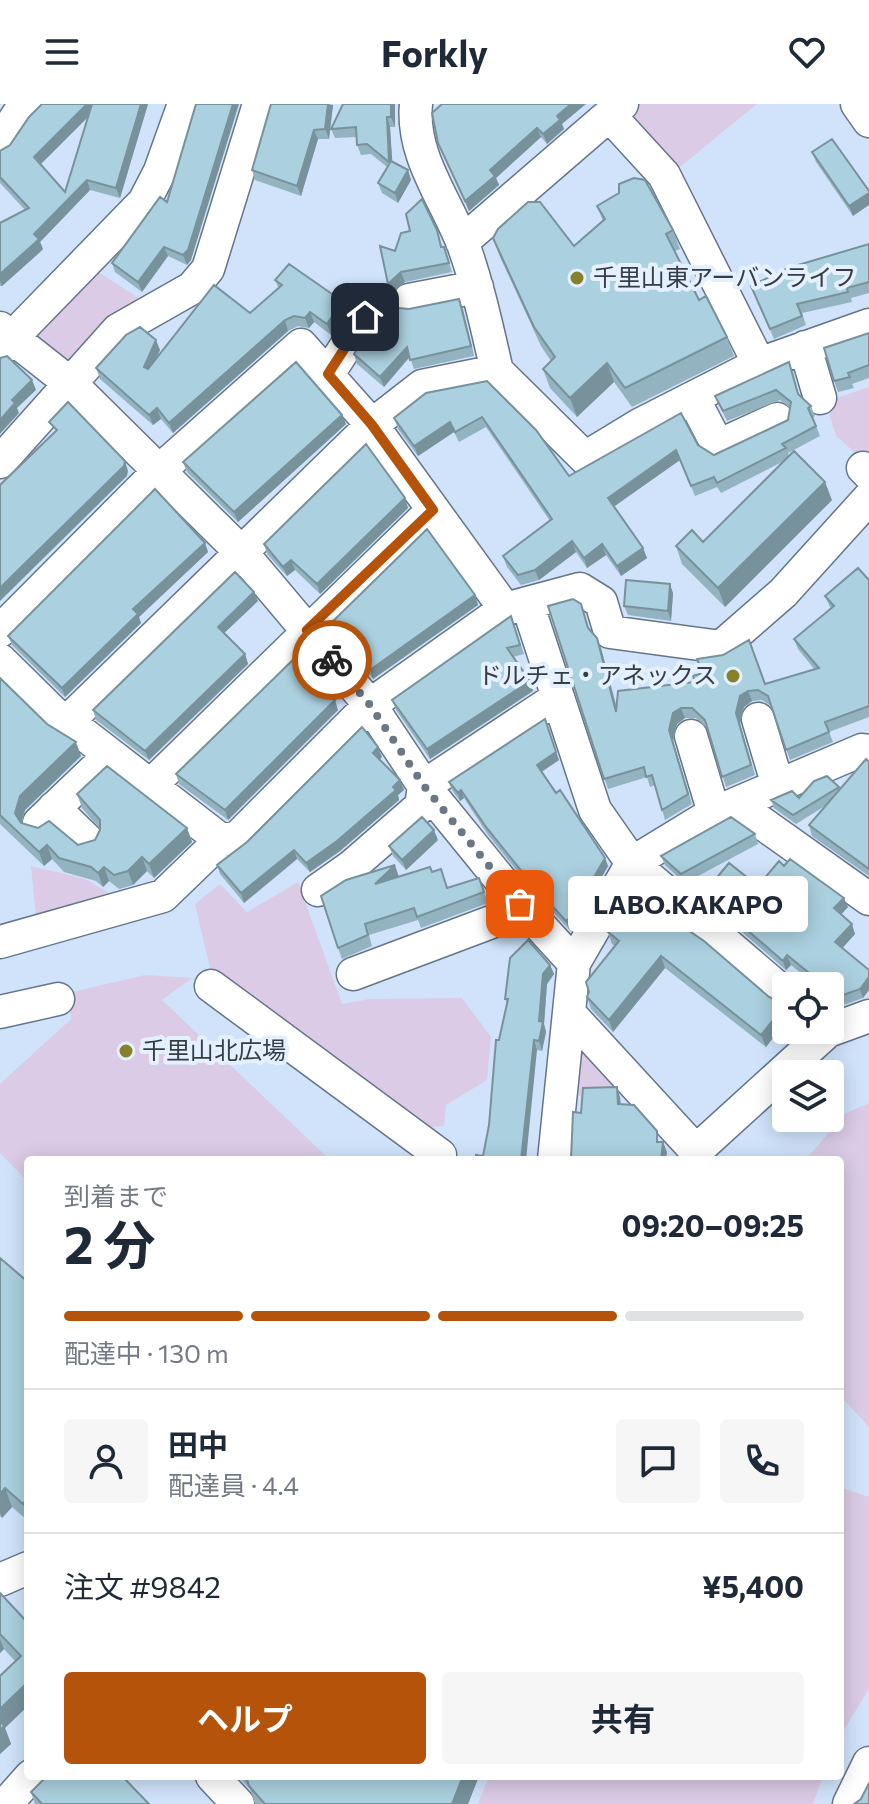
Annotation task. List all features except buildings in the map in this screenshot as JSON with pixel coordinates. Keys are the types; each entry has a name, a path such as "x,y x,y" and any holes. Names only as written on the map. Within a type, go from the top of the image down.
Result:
{"street":[{"path":"0,142 25,104"},
{"path":"184,104 160,171 144,202 5,338 71,384 241,552 370,705 424,786 520,904 574,963"},
{"path":"0,462 118,330 192,288 208,269 259,104"},
{"path":"857,104 869,121"},
{"path":"423,107 416,141 462,242 477,287 497,371 585,458 759,364 869,325"},
{"path":"462,242 616,110 664,175 759,364"},
{"path":"409,300 477,287"},
{"path":"328,374 365,317"},
{"path":"0,631 159,471 301,345 372,425 433,510 516,606 557,698 595,810 632,863 772,983"},
{"path":"805,347 820,398"},
{"path":"65,724 372,425 422,386 497,371"},
{"path":"693,398 718,446 777,419"},
{"path":"0,942 163,896 221,840 237,838 370,705 516,606 580,589 601,602 610,632 721,647 783,593 867,480"},
{"path":"150,786 433,510"},
{"path":"0,660 65,724 221,840"},
{"path":"318,890 352,866 421,806 424,786 557,698"},
{"path":"758,719 778,786"},
{"path":"691,736 724,808 869,899"},
{"path":"554,1156 574,963 632,863 724,808 862,750 869,751"},
{"path":"87,840 46,816 110,755"},
{"path":"353,974 502,918 520,904"},
{"path":"211,986 440,1156"},
{"path":"0,1012 58,999"},
{"path":"569,1013 695,1155 813,1044"},
{"path":"844,1025 869,1016"},
{"path":"0,1580 24,1570"},
{"path":"849,1804 869,1763"},
{"path":"6,1804 27,1780"},
{"path":"216,1780 238,1804"}],"shaded area":[{"path":"637,104 757,104 675,171 630,124 632,109"},
{"path":"95,270 148,304 72,365 36,335"},
{"path":"869,387 869,465 836,436 826,402"},
{"path":"31,866 85,879 116,897 36,917"},
{"path":"298,882 342,1004 370,999 462,998 491,1037 487,1080 446,1105 444,1126 421,1128 211,972 195,904 220,884 247,912"},
{"name":"千里山北広場","path":"145,975 192,978 162,1000 326,1156 24,1156 24,1178 0,1153 0,1084 71,1019 68,993"},
{"path":"588,1047 626,1088 572,1097 578,1050"},
{"path":"869,1103 869,1427 844,1400 844,1156 808,1156 829,1132 844,1132 844,1115"},
{"path":"844,1488 869,1497 869,1689 844,1730"},
{"path":"487,1780 822,1780 813,1804 478,1804"}],"way so far":[{"path":"332,660 370,705 424,786 520,904"}],"place":[{"name":"千里山東アーバンライフ","path":"577,278"},
{"name":"ドルチェ・アネックス","path":"733,676"},
{"name":"LABO.KAKAPO","path":"520,904"},
{"name":"千里山北広場","path":"126,1051"}],"route":[{"path":"332,660 307,630 433,510 372,425 328,374 365,317"}]}
